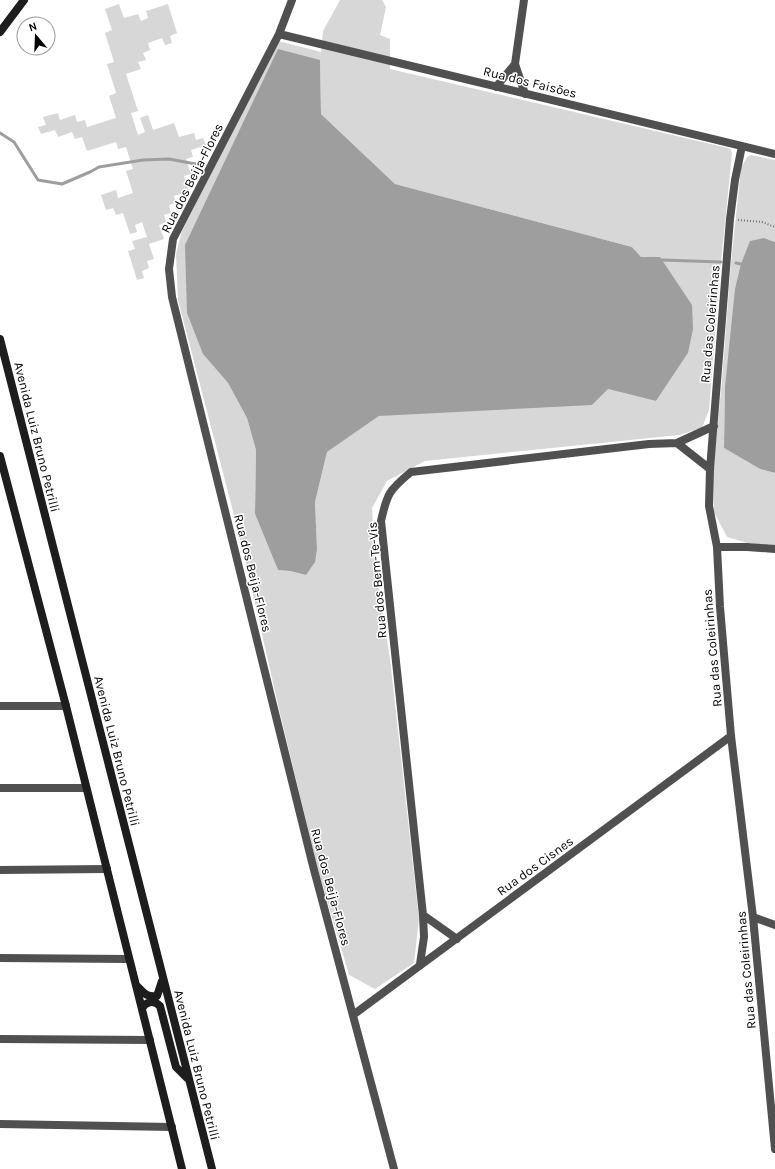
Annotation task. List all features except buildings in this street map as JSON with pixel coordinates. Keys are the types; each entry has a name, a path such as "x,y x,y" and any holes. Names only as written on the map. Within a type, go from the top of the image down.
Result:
{"main road":[{"path":"0,32 24,0"},
{"name":"Avenida Luiz Bruno Petrilli","path":"0,339 212,1169"},
{"path":"0,456 66,706 182,1169"},
{"path":"136,985 144,994 152,997 157,996 162,985 162,977"},
{"path":"142,1008 149,1002 155,1002 160,1006 176,1067 188,1078"}],"street":[{"name":"Rua dos Beija-Flores","path":"292,0 279,34 173,239 169,268 172,297 313,866 394,1169"},
{"path":"524,0 515,64 525,94"},
{"name":"Rua dos Faisões","path":"279,34 775,154"},
{"path":"496,87 515,64"},
{"name":"Rua das Coleirinhas","path":"742,146 735,180 730,219 708,506 717,547 720,607 731,736 753,916 775,1149"},
{"name":"Rua dos Bem-Te-Vis","path":"420,964 424,937 423,915 381,521 386,500 395,485 411,472 649,444 678,443 714,426"},
{"path":"678,443 710,469"},
{"path":"717,547 775,549"},
{"path":"0,706 66,706"},
{"name":"Rua dos Cisnes","path":"353,1015 420,964 731,736"},
{"path":"0,788 86,788"},
{"path":"0,870 107,870"},
{"path":"423,915 456,939"},
{"path":"753,916 775,925"},
{"path":"0,958 130,959"},
{"path":"0,1039 150,1040"},
{"path":"0,1124 172,1127"}],"path":[{"path":"730,219 762,222 775,227"}],"shaded area":[{"path":"340,0 382,0 386,7 380,35 390,39 390,69 728,148 731,150 732,154 721,262 709,410 702,428 679,435 425,461 387,481 372,508 375,563 390,659 419,919 414,963 375,989 349,975 317,866 242,546 178,300 176,254 182,231 278,41 321,52 323,31","holes":["320,60 321,114 395,184 632,247 641,257 660,257 688,353 656,401 608,389 379,416 327,452 315,502 317,549 306,575 278,570 255,514 256,450 247,418 228,383 203,354"]},
{"path":"119,4 124,18 138,14 141,21 148,18 146,11 168,4 177,33 170,36 172,43 165,45 162,38 148,43 150,50 143,53 146,60 138,62 141,69 126,74 138,111 131,113 138,135 145,132 140,118 148,115 153,130 174,123 179,137 194,133 196,140 203,138 206,145 191,150 193,157 186,159 191,174 184,176 189,191 174,196 176,203 169,205 171,213 164,215 166,222 159,225 164,239 149,244 154,259 147,261 149,268 142,271 144,278 137,280 128,251 135,249 132,241 147,237 142,222 135,225 137,232 130,234 123,213 116,215 113,208 106,210 101,195 116,190 118,198 133,193 126,171 133,169 126,147 118,149 116,142 87,151 82,137 75,139 72,132 58,137 55,130 41,134 38,127 46,125 43,117 58,113 60,120 75,115 77,122 85,120 87,127 116,118 109,96 116,93 107,64 114,62 105,33 112,30 105,9"},
{"path":"278,49 320,60 321,114 395,184 632,247 641,257 660,257 692,305 693,329 688,353 656,401 608,389 592,405 379,416 327,452 315,502 317,549 315,562 306,575 278,570 255,514 256,450 247,418 228,383 203,354 187,313 185,245"},
{"path":"751,155 775,160 775,242 764,238 725,387 724,448 760,469 775,473 775,546 747,543 727,537 714,512 713,474 731,263 741,168 747,157"},
{"path":"764,238 775,242 775,473 760,469 724,448 725,387 735,289 741,264 750,241"}],"waterway":[{"path":"0,133 14,142 38,180 62,184 99,167 143,160 169,159 201,165"},
{"path":"662,260 721,262"},
{"path":"736,263 741,264"}]}
